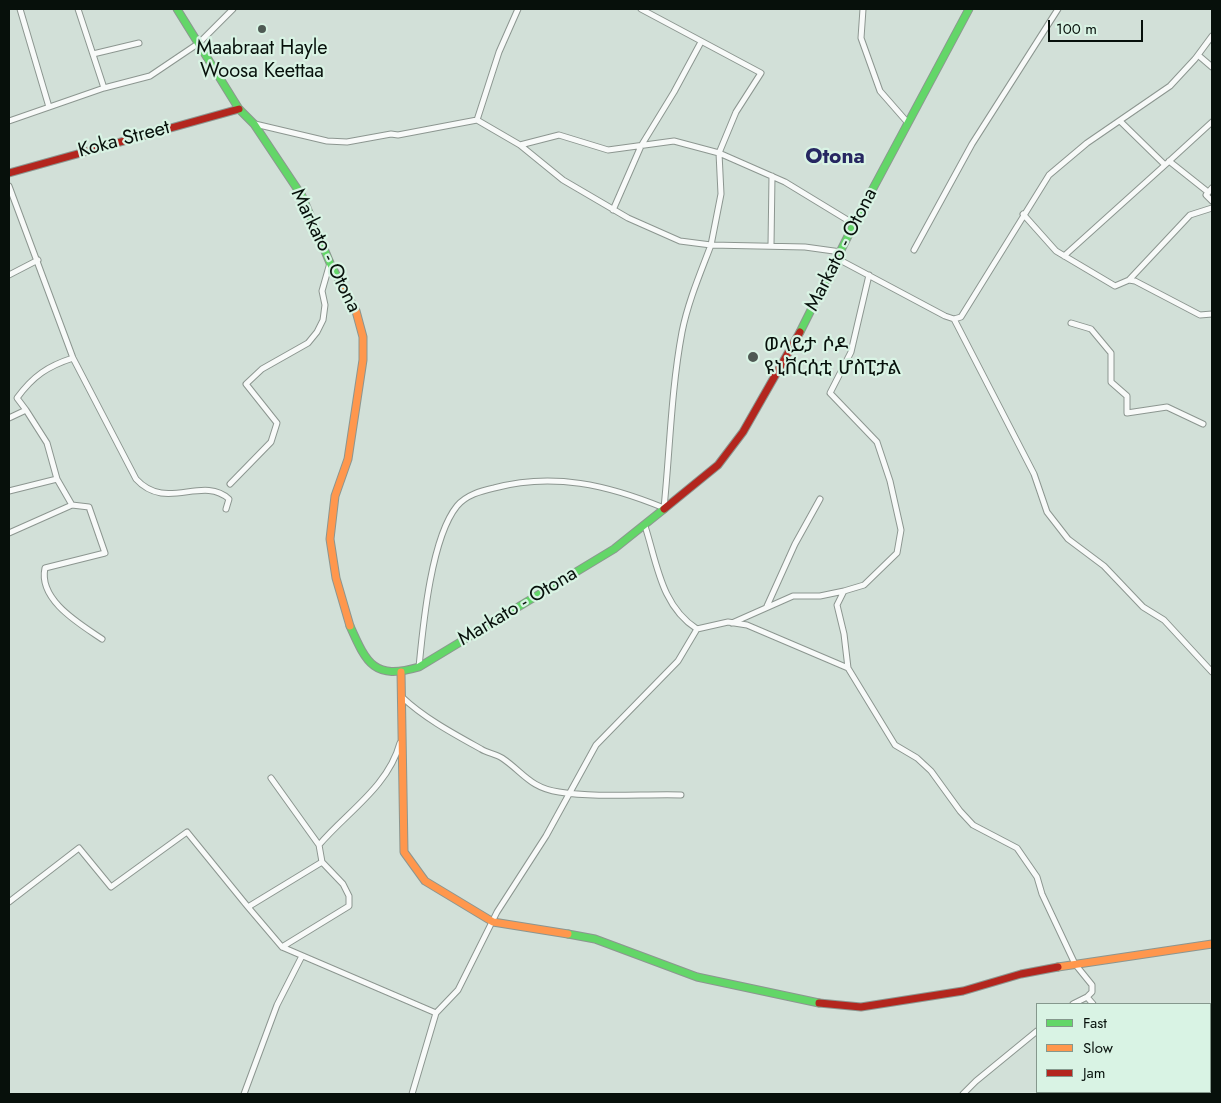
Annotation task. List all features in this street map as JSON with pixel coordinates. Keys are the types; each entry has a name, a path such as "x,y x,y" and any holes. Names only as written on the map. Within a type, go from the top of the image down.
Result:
{"main road":[{"name":"Markato - Otona","path":"177,9 239,109 254,124 302,196 318,230 330,263 356,311 363,337 363,360 348,459 335,496 330,539 345,614 364,657 380,670 401,672 419,667 614,549 711,472 742,432 840,255 854,224 969,9"},
{"name":"Koka Street","path":"9,173 239,109"},
{"path":"401,672 404,852 424,881 493,922 595,940 697,977 829,1005 861,1007 962,991 1021,974 1076,964 1212,944"}],"street":[{"path":"20,9 49,107"},
{"path":"78,9 104,88"},
{"path":"9,121 104,88 150,76 198,43 233,9"},
{"path":"477,120 499,52 518,9"},
{"path":"419,667 424,612 437,552 458,505 476,493 530,481 568,481 625,492 664,508 668,433 682,331 692,294 711,245 721,194 719,153 736,112 761,73 641,9"},
{"path":"863,9 861,38 880,91 908,123"},
{"path":"914,250 972,144 1058,9"},
{"path":"254,124 334,142 347,142 391,134 398,136 477,120 520,146 563,180 613,210 680,241 711,245 805,247 840,255 869,275 954,319 961,317 1022,214 1049,175 1087,143 1121,122 1170,86 1198,55 1212,36"},
{"path":"613,210 641,146 674,92 701,42"},
{"path":"93,54 139,43"},
{"path":"1198,55 1212,66"},
{"path":"1121,122 1167,163 1210,190 1206,195 1212,201"},
{"path":"1064,256 1212,122"},
{"path":"520,146 559,135 608,150 674,141 719,153 772,176 854,224"},
{"path":"771,245 772,176"},
{"path":"9,186 73,358 136,479 141,485 152,492 167,495 212,490 222,492 229,499 226,508"},
{"path":"1022,214 1064,256 1115,286 1129,280 1190,215 1212,208"},
{"path":"9,275 38,260"},
{"path":"230,484 272,442 277,423 246,384 262,369 308,343 317,332 323,320 325,305 322,291 330,263"},
{"path":"732,623 767,606 794,596 820,596 844,592 864,585 876,576 897,553 901,530 890,482 876,442 830,393 851,352 869,275"},
{"path":"1129,280 1150,288 1200,315 1212,314"},
{"path":"954,319 1034,474 1047,512 1068,538 1104,566 1143,607 1164,620 1212,672"},
{"path":"1071,323 1091,329 1111,353 1110,382 1127,396 1127,413 1167,407 1203,424"},
{"path":"72,505 57,479 47,443 18,398 29,382 40,372 73,358"},
{"path":"9,418 26,410"},
{"path":"9,492 57,479"},
{"path":"767,606 795,544 820,499"},
{"path":"9,532 72,505 89,507 105,554 45,568 43,575 54,601 102,639"},
{"path":"645,526 657,574 669,600 684,621 697,628 732,623 747,625 776,635 848,668"},
{"path":"844,592 837,605 848,668 896,745 917,758 930,770 960,811 973,824 1017,848 1037,877 1042,894 1076,964 1092,985 1092,992 1075,1003"},
{"path":"412,1094 436,1013 458,990 497,912 546,836 596,745 678,661 697,628"},
{"path":"402,697 426,717 481,749 501,757 516,772 540,788 568,793 681,794"},
{"path":"319,845 360,804 386,773 395,760 401,740"},
{"path":"271,778 319,845 322,862 343,884 349,896 349,906 282,947"},
{"path":"9,902 79,848 111,887 188,832 248,908 282,947 436,1013"},
{"path":"248,908 322,862"},
{"path":"244,1094 277,1005 302,956"},
{"path":"1087,997 1092,1003"},
{"path":"963,1094 1036,1032"}],"traffic: fast":[{"path":"177,9 239,109 254,124 302,196 330,263 341,284"},
{"path":"800,332 854,224 969,9"},
{"path":"350,626 367,659 374,666 382,670 392,671 404,671 419,667 614,549 664,509"},
{"path":"568,934 595,939 697,977 819,1003"}],"traffic: slow":[{"path":"341,284 356,311 363,337 363,360 348,459 335,496 330,539 336,578 350,626"},
{"path":"401,672 404,852 425,881 493,922 568,934"},
{"path":"1058,967 1212,944"}],"traffic: jam":[{"path":"9,173 239,109"},
{"path":"664,509 718,465 743,432 800,332"},
{"path":"819,1003 861,1007 963,991 1021,974 1058,967"}],"place":[{"name":"Maabraat Hayle Woosa Keettaa","path":"262,29"},
{"name":"ወላይታ ሶዶ ዩኒቨርሲቲ ሆስፒታል","path":"753,357"}],"district":[{"name":"Otona","path":"835,158"}]}
